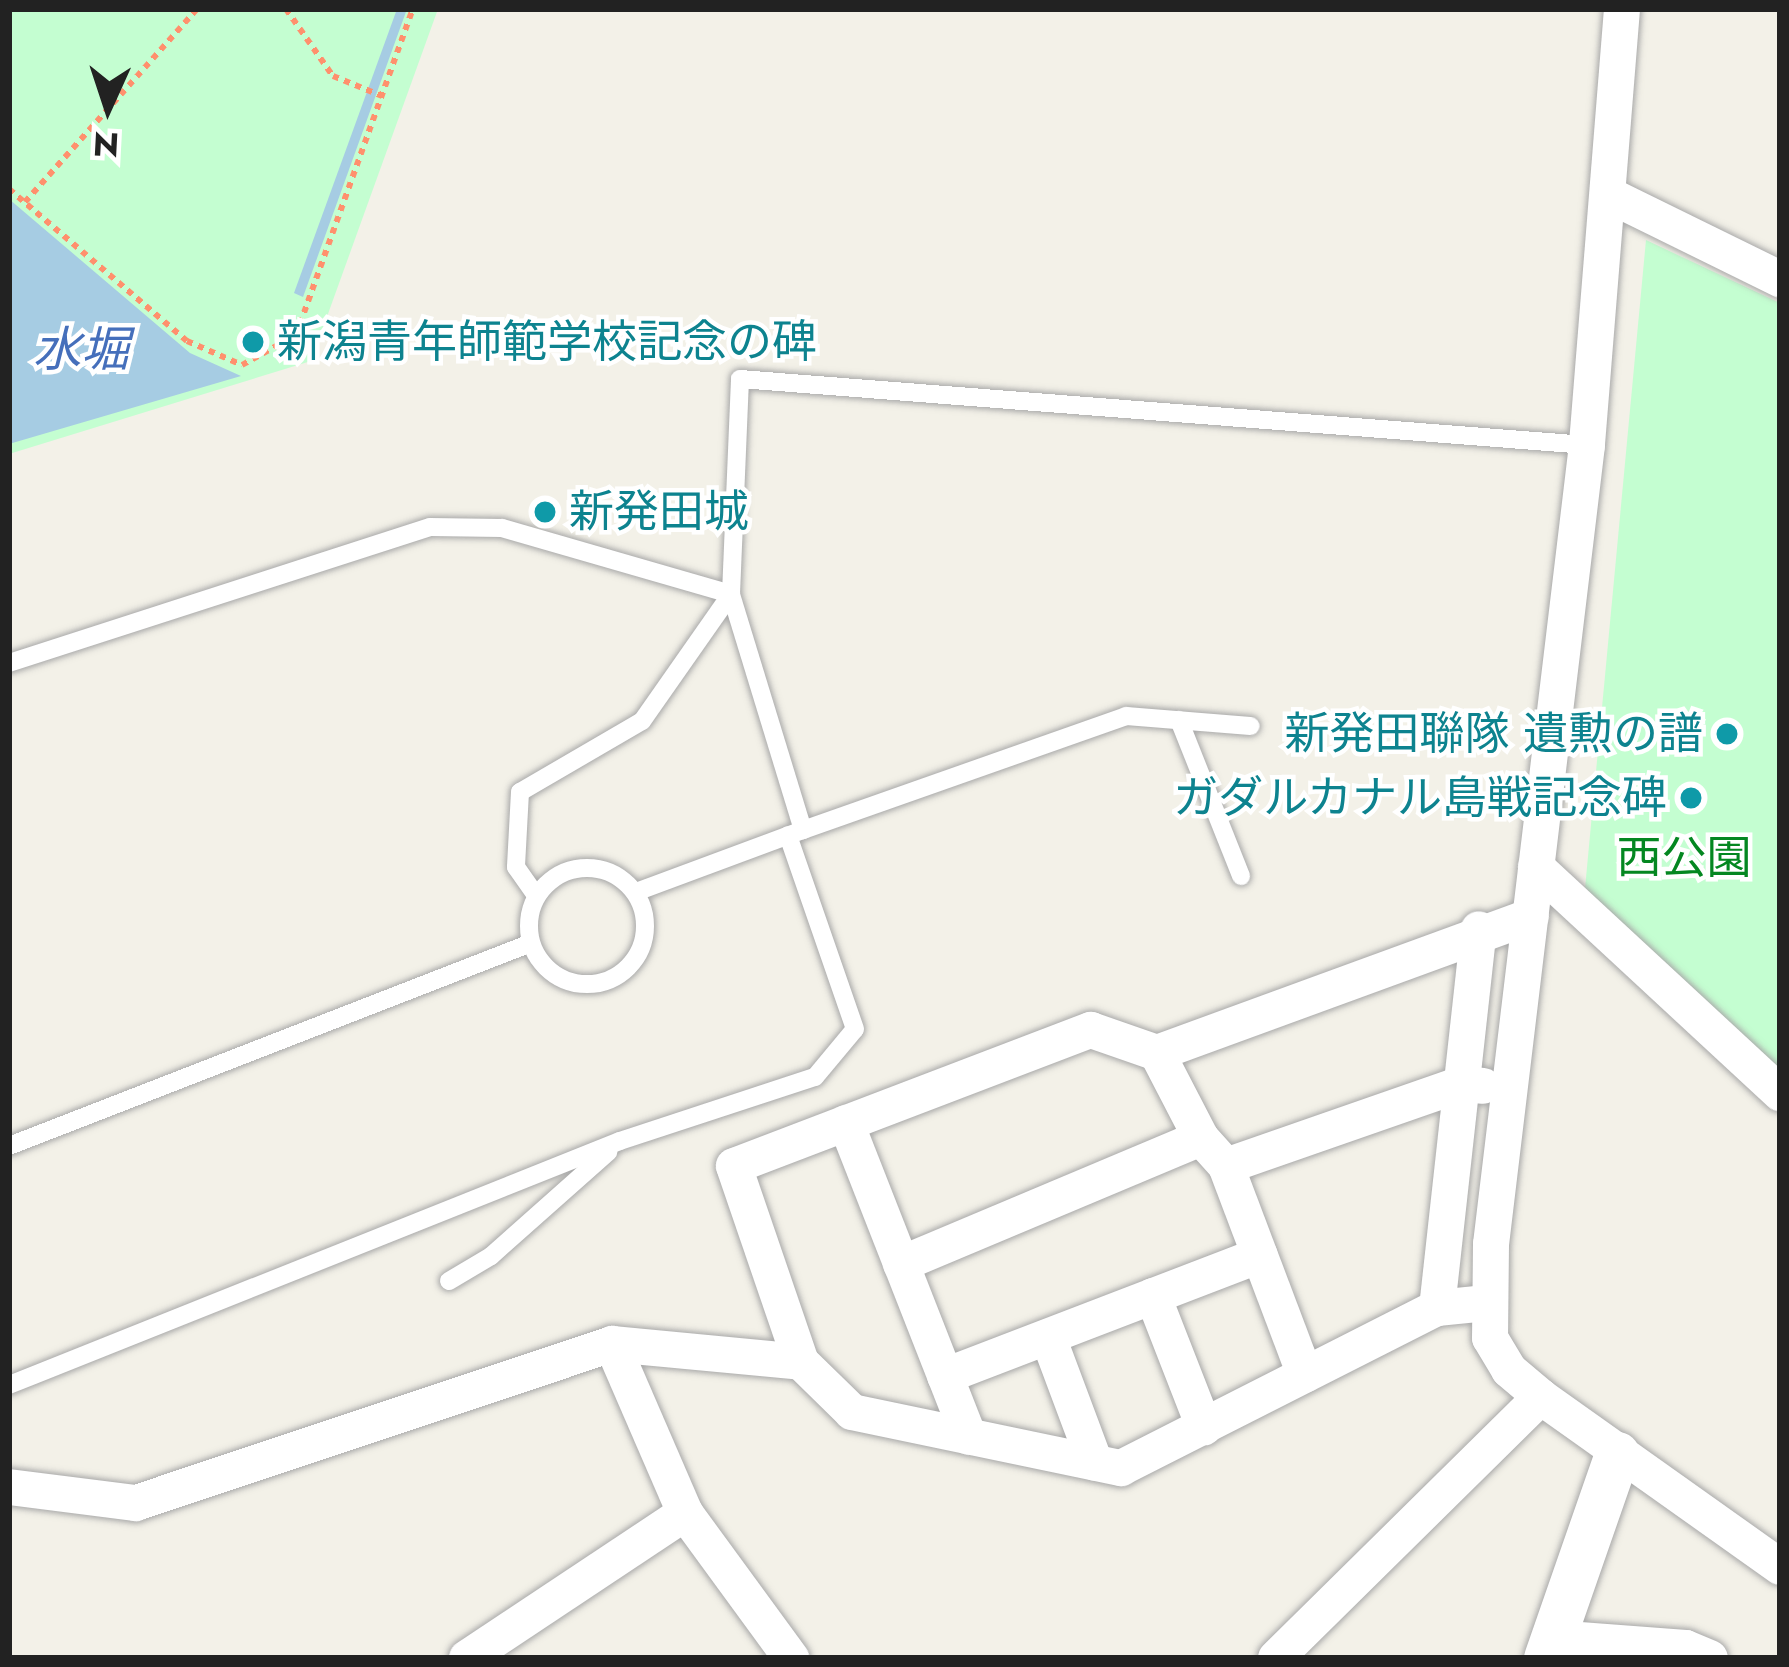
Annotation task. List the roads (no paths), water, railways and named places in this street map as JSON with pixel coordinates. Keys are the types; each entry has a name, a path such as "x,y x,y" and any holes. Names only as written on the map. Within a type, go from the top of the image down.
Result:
{"street":[{"path":"1622,9 1587,445 1487,1303 1500,1354 1541,1397 1780,1567"},
{"path":"1609,195 1780,279"},
{"path":"1536,867 1780,1093"},
{"path":"1487,1303 1437,1308 1121,1468 852,1412 802,1362 734,1166 1091,1030 1157,1053 1479,929 1531,916"},
{"path":"1437,1308 1479,929"},
{"path":"1157,1053 1201,1138 1226,1166 1305,1375"},
{"path":"1226,1166 1462,1084 1510,1089"},
{"path":"846,1123 969,1437"},
{"path":"901,1264 1201,1138"},
{"path":"945,1376 1260,1255"},
{"path":"1153,1296 1204,1426"},
{"path":"1048,1337 1095,1463"},
{"path":"9,1487 136,1503 612,1344 802,1362"},
{"path":"612,1344 685,1513 791,1658"},
{"path":"1276,1658 1541,1397"},
{"path":"1617,1454 1550,1648 1686,1648 1710,1658"},
{"path":"467,1658 685,1513"}],"lane":[{"path":"9,1385 620,1141 814,1077 855,1030 795,833 731,594 740,380 1587,445"},
{"path":"9,663 430,527 502,528 731,594"},
{"path":"636,892 644,942 611,979 562,979 531,943 536,896 516,867 520,792 642,722 731,594"},
{"path":"536,896 559,875 591,867 636,892 1126,716 1251,727"},
{"path":"1178,720 1241,876"},
{"path":"9,1146 531,943"},
{"path":"449,1281 491,1256 620,1141"}],"water":[{"path":"397,9 407,9 303,297 294,293"},
{"name":"水堀","path":"9,199 190,353 241,376 9,444"}],"place":[{"name":"新潟青年師範学校記念の碑","path":"253,342"},
{"name":"新発田城","path":"545,512"},
{"name":"新発田聯隊 遺勲の譜","path":"1727,734"},
{"name":"ガダルカナル島戦記念碑","path":"1691,798"}],"park label":[{"name":"西公園","path":"1684,858"}]}
